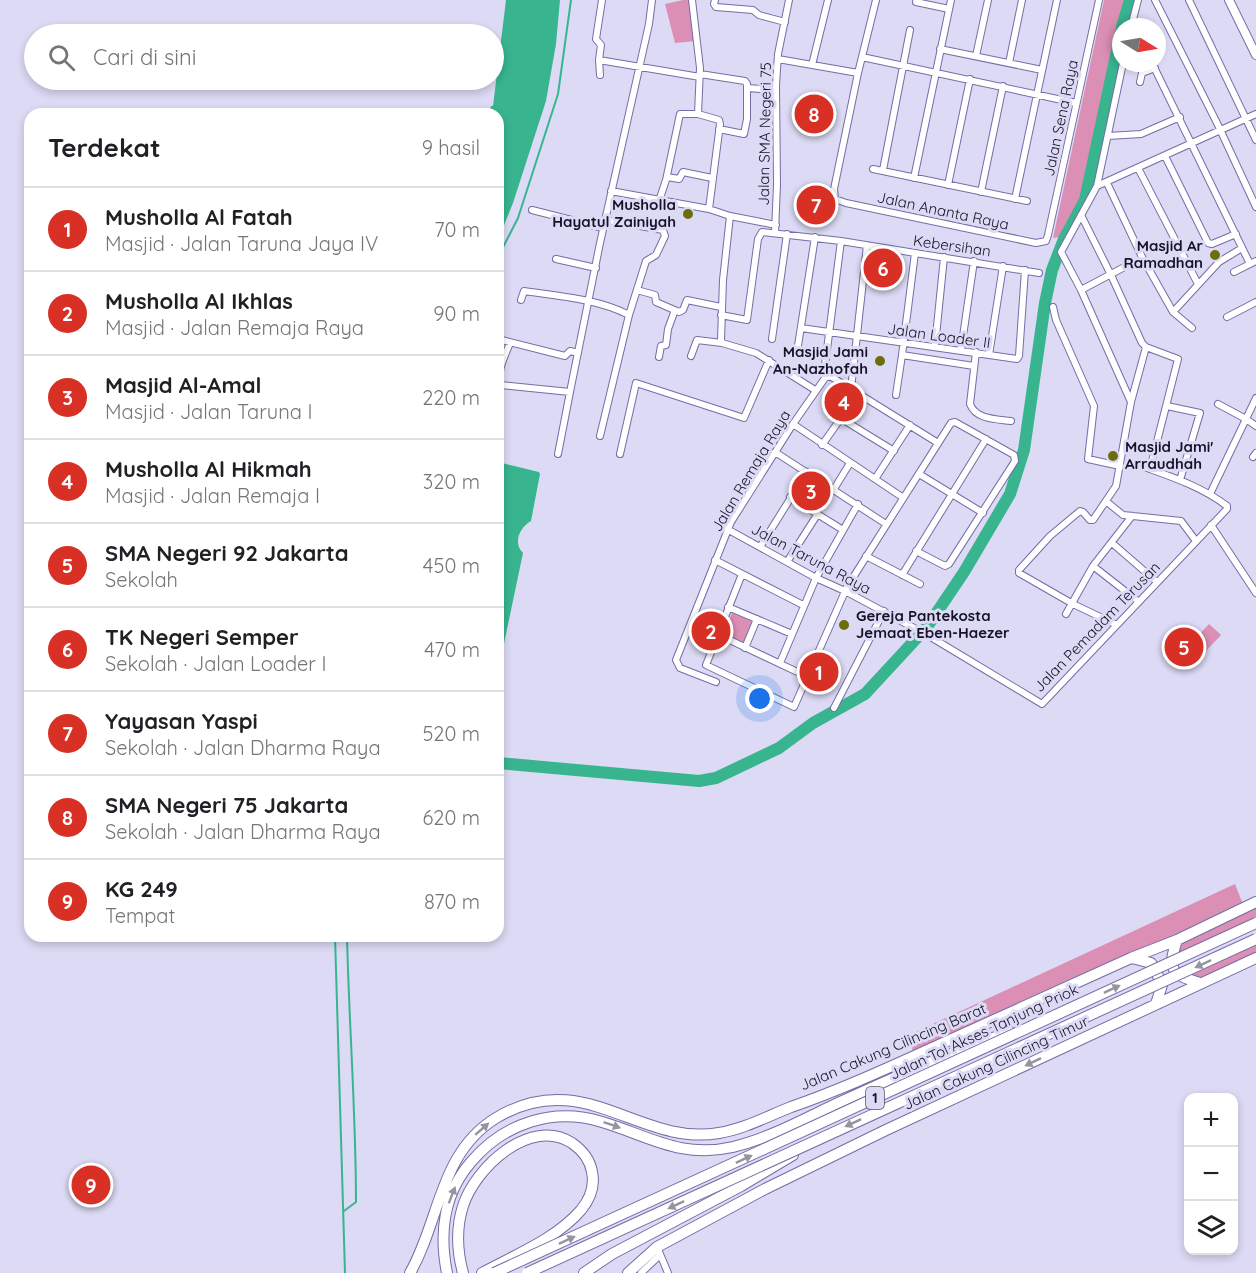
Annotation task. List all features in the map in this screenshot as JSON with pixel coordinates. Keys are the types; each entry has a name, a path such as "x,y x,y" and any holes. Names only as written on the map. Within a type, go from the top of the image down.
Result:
{"highway":[{"name":"Jalan Cakung Cilincing Barat","path":"410,1273 422,1249 440,1191 452,1164 477,1134 507,1112 537,1103 569,1101 601,1107 678,1132 708,1134 728,1131 844,1088 1131,958 1177,940 1256,902"},
{"name":"Jalan Tol Akses Tanjung Priok","path":"494,1273 1256,923"},
{"name":"Jalan Tol Akses Tanjung Priok","path":"527,1273 1256,939"},
{"path":"1177,940 1171,961 1176,972 1180,977 1200,983"},
{"path":"1131,958 1151,963 1154,967 1162,985 1156,1004"},
{"name":"Jalan Cakung Cilincing Timur","path":"630,1273 658,1251 811,1166 1256,958"},
{"path":"447,1273 443,1240 444,1222 455,1186 480,1152 517,1126 543,1118 579,1117 610,1124 673,1147 699,1151 731,1148 774,1132 935,1060 1042,1022"},
{"path":"463,1273 458,1240 461,1213 470,1190 484,1169 505,1151 529,1139 552,1137 574,1144 588,1161 593,1175 592,1187 585,1205 559,1229 482,1273"},
{"path":"584,1273 612,1254 741,1186 817,1140"}],"street":[{"path":"600,75 601,45 596,39 602,0"},
{"path":"558,454 652,0"},
{"path":"692,0 700,75 698,114"},
{"path":"715,0 716,7 753,10 758,15 785,22"},
{"name":"Jalan SMA Negeri 75","path":"775,233 776,90 778,59 789,0"},
{"path":"812,65 828,0"},
{"path":"778,59 858,73 876,0"},
{"path":"914,178 951,0"},
{"path":"976,56 988,0"},
{"path":"1009,63 1022,0"},
{"path":"1015,199 1057,0"},
{"name":"Jalan Sena Raya","path":"1046,242 1099,0"},
{"path":"1134,18 1137,2 1144,0"},
{"path":"1155,0 1254,198 1256,207"},
{"path":"1189,0 1256,140"},
{"path":"1229,0 1256,55"},
{"path":"916,2 949,9"},
{"path":"883,170 910,30"},
{"path":"940,49 1042,70"},
{"path":"862,57 1076,103"},
{"path":"599,60 639,65 675,74 744,80 748,88 744,134 719,129"},
{"path":"1121,72 1097,186 1061,252 1081,290 1131,402"},
{"path":"1140,82 1144,72"},
{"path":"1158,72 1242,248 1253,262 1234,272"},
{"name":"Jalan Ananta Raya","path":"858,73 834,189 835,199 1036,243 1046,242"},
{"path":"948,185 970,79"},
{"path":"981,192 1003,86"},
{"path":"748,88 776,90"},
{"path":"659,201 667,177 680,114 698,114 719,120 709,209"},
{"path":"1097,186 1256,114"},
{"path":"1108,136 1141,134 1180,117"},
{"path":"1165,156 1208,243 1212,244 1236,234"},
{"path":"1138,168 1198,284"},
{"path":"873,169 1027,201"},
{"path":"667,177 679,178 683,172 712,178"},
{"path":"1107,183 1142,257 1173,312 1192,328"},
{"path":"611,191 709,209 730,216 776,225"},
{"path":"532,210 603,228"},
{"path":"1081,215 1140,341 1146,347 1178,359 1150,469"},
{"path":"722,343 719,335 730,216"},
{"path":"600,436 629,315 646,261 653,259 665,236 664,232 605,220"},
{"name":"Kebersihan","path":"722,315 747,320 758,239 762,232 815,237 1039,273"},
{"path":"772,339 788,234"},
{"path":"797,352 815,237"},
{"path":"825,365 841,241"},
{"path":"851,389 867,245"},
{"path":"1173,312 1219,262 1242,248"},
{"path":"896,395 915,253"},
{"path":"935,346 944,257"},
{"path":"556,259 596,268"},
{"path":"961,351 974,261"},
{"path":"1081,290 1132,264"},
{"path":"989,355 1003,266"},
{"name":"Jalan Loader II","path":"801,328 1017,359 1025,270"},
{"path":"637,290 655,295 656,302 682,312 687,300 721,306"},
{"path":"521,300 524,291 589,302 617,309 629,315"},
{"path":"1227,317 1256,302"},
{"path":"1053,307 1056,320 1094,406 1088,459 1120,466"},
{"path":"659,357 661,346 666,345 668,329 675,310"},
{"path":"691,357 697,340 722,343 748,350 768,360 815,390 828,376 938,442"},
{"path":"504,341 565,356 570,351 578,353"},
{"path":"504,358 510,343"},
{"path":"1117,625 1020,576 1019,570 1050,536 1072,517 1081,511 1092,521 1107,502 1116,486 1131,402 1146,347"},
{"path":"976,352 970,404 972,411 981,416 1011,421"},
{"path":"902,354 974,366"},
{"path":"620,454 636,383 744,418 768,360"},
{"path":"504,385 570,392"},
{"name":"Jalan Remaja Raya","path":"716,682 680,668 676,660 727,529 815,390"},
{"path":"822,444 858,394"},
{"path":"1138,465 1210,494 1256,398"},
{"path":"1218,404 1256,426"},
{"path":"1167,406 1200,413 1180,480"},
{"path":"842,419 894,452"},
{"path":"742,574 706,665 794,706 845,591 902,497 953,421 1016,458 983,513 947,566 916,551"},
{"path":"793,424 902,497"},
{"path":"875,479 910,425"},
{"path":"902,575 986,439"},
{"path":"775,452 886,524"},
{"path":"834,489 850,463"},
{"path":"760,546 807,472"},
{"path":"919,474 983,513"},
{"name":"Jalan Pemadam Terusan","path":"929,636 1042,704 1227,507 1210,494"},
{"path":"790,497 843,530"},
{"path":"1107,502 1123,515 1180,521 1196,541"},
{"path":"780,663 816,578 858,504"},
{"path":"787,562 817,515"},
{"path":"1066,614 1093,566 1132,516"},
{"path":"1211,525 1254,584 1256,593"},
{"name":"Jalan Taruna Raya","path":"727,529 929,636"},
{"path":"1112,543 1157,582"},
{"path":"866,556 920,584"},
{"path":"715,560 803,605"},
{"path":"1093,566 1139,602"},
{"path":"728,607 792,634"},
{"path":"834,708 884,611"},
{"path":"745,648 757,619"},
{"path":"717,634 808,677"},
{"path":"658,1251 668,1273"}],"shaded area":[{"path":"506,0 560,0 556,44 546,101 504,225 504,108 490,108 493,106 495,90 504,90 503,24"},
{"path":"689,0 696,41 675,43 665,4"},
{"path":"1104,0 1134,0 1131,18 1112,18 1112,72 1119,72 1094,189 1066,236 1053,238"},
{"path":"504,463 540,474 531,521 523,528 518,540 523,553 504,643"},
{"path":"732,613 754,622 745,644 723,635"},
{"path":"1209,624 1221,635 1192,666 1180,655"},
{"path":"1235,884 1244,907 1256,902 1256,923 1172,963 1176,941 914,1056 909,1035"},
{"path":"1256,939 1256,958 1200,983 1180,977"}],"waterway":[{"path":"504,245 518,218 558,94 571,0"},
{"path":"1125,18 1130,0"},
{"path":"504,764 699,781 716,778 779,748 813,723 865,694 927,627 964,572 1010,494 1024,450 1045,303 1052,270 1064,239 1085,200 1112,72"},
{"path":"335,942 345,1273"},
{"path":"344,1211 356,1202 347,942"}],"place":[{"name":"SMA Negeri 75 Jakarta","path":"814,114"},
{"name":"Yayasan Yaspi","path":"816,205"},
{"name":"Musholla Hayatul Zainiyah","path":"688,214"},
{"name":"Masjid Ar Ramadhan","path":"1215,255"},
{"name":"TK Negeri Semper","path":"883,268"},
{"name":"Masjid Jami An-Nazhofah","path":"880,361"},
{"name":"Musholla Al Hikmah","path":"844,402"},
{"name":"Masjid Jami' Arraudhah","path":"1113,456"},
{"name":"Masjid Al-Amal","path":"811,491"},
{"name":"Gereja Pantekosta Jemaat Eben-Haezer","path":"844,625"},
{"name":"Musholla Al Ikhlas","path":"711,631"},
{"name":"SMA Negeri 92 Jakarta","path":"1184,647"},
{"name":"Musholla Al Fatah","path":"819,672"},
{"name":"KG 249","path":"91,1185"}]}
